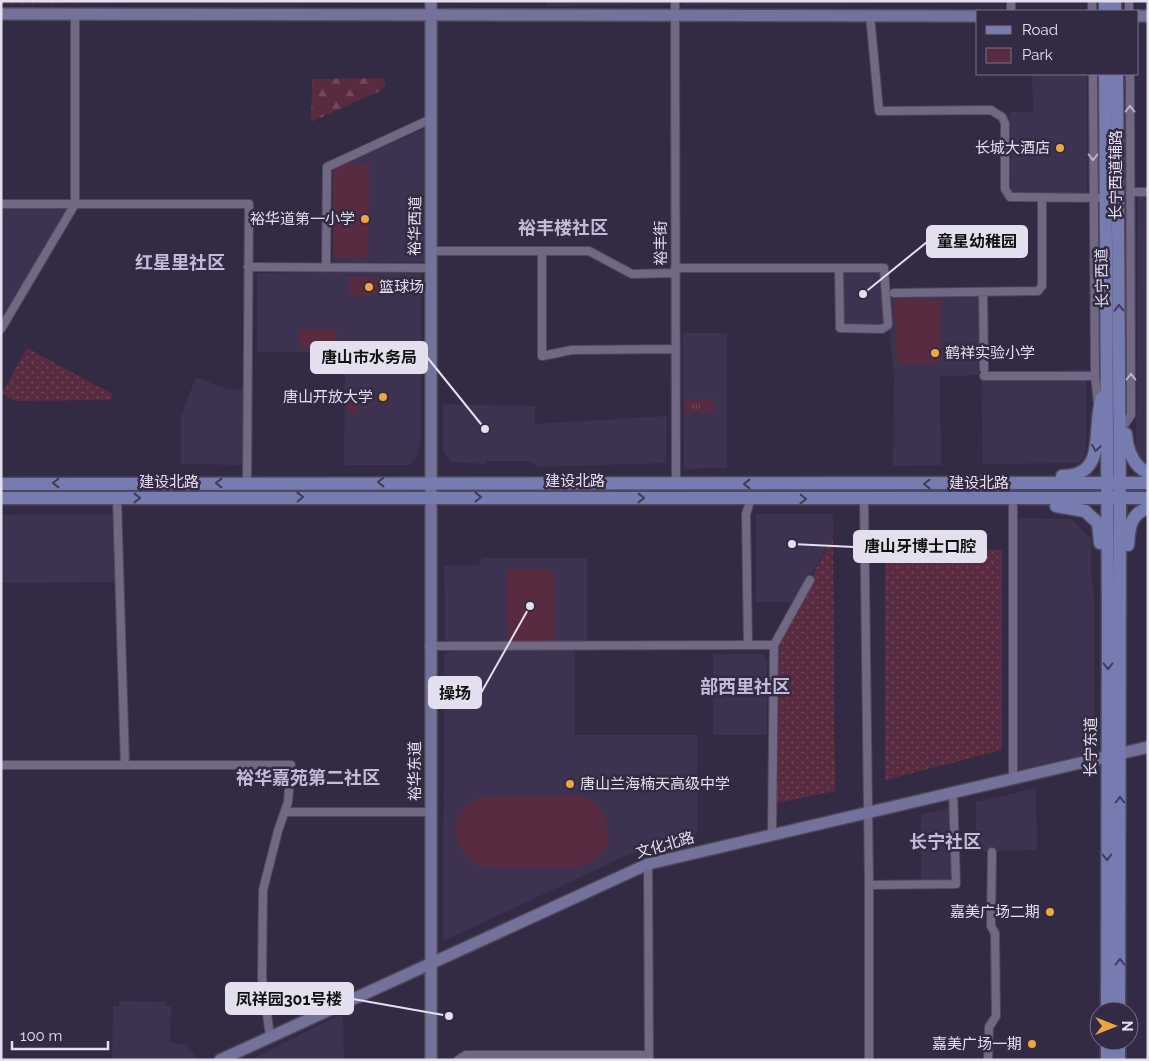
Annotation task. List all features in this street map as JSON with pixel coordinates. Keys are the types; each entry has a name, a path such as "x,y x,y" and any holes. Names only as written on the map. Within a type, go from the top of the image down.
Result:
{"main road":[{"name":"长宁西道","path":"1104,75 1100,198 1107,384 1107,483"},
{"name":"长宁西道","path":"1116,75 1120,483"},
{"path":"976,484 1012,476 1076,476 1085,470 1096,452 1098,408 1107,384"},
{"path":"1120,410 1125,424 1126,442 1131,456 1142,470 1148,473"},
{"name":"建设北路","path":"1,484 430,482 676,484 1148,483"},
{"name":"长宁东道","path":"1107,483 1114,617"},
{"name":"长宁东道","path":"1119,1001 1114,754 1114,617 1120,483"},
{"name":"建设北路","path":"1,498 1148,498"},
{"path":"976,499 1013,506 1079,509 1085,511 1098,523 1101,596 1114,617 1128,598 1129,530 1131,520 1142,510 1148,508"},
{"name":"长宁东道","path":"1107,1001 1114,754"}],"street":[{"name":"裕华西道","path":"430,482 431,1"},
{"name":"裕丰街","path":"675,1 676,484"},
{"path":"1,14 976,16"},
{"path":"1,329 74,204 75,14"},
{"path":"870,15 879,111 991,110 997,112 1005,123 1006,193 1014,198 1100,198"},
{"name":"长宁西道辅路","path":"1093,75 1100,198 1095,376 1098,408"},
{"name":"长宁西道辅路","path":"1125,424 1131,415 1130,75"},
{"path":"326,268 327,166 431,119"},
{"path":"1130,192 1148,192"},
{"path":"894,293 1038,292 1042,286 1042,198"},
{"path":"1,204 249,204 247,483"},
{"path":"430,251 588,251 632,274 675,271 839,268 884,268 888,325 882,329 840,328 839,268"},
{"path":"542,251 542,356 572,350 675,349"},
{"path":"248,267 429,268"},
{"path":"983,293 984,372 1095,376"},
{"name":"裕华东道","path":"430,482 431,1060"},
{"path":"748,645 746,514 751,498"},
{"path":"117,499 125,765"},
{"path":"864,499 869,885 869,1060"},
{"path":"1013,506 1013,778"},
{"path":"772,834 774,645 810,580"},
{"path":"429,646 774,645"},
{"name":"文化北路","path":"220,1060 648,864 1148,747"},
{"path":"1,765 291,765 286,812 275,840 263,890 262,978 270,1036"},
{"path":"869,885 956,884 953,792"},
{"path":"286,812 430,812"},
{"path":"988,1060 988,1027 996,1016 995,933 991,926 992,852"},
{"path":"458,1060 466,1055 649,1057 648,864"}],"shaded area":[{"path":"1,1 377,1 1,4"},
{"path":"547,1 673,1 673,4 547,6"},
{"path":"683,1 937,1 937,3 683,5"},
{"path":"1032,75 1087,75 1087,194 1011,194 1010,112 1033,112"},
{"name":"裕华道第一小学","path":"424,129 424,262 336,262 333,257 333,167"},
{"path":"1138,188 1148,188 1148,464 1140,460 1136,451"},
{"path":"1,208 69,209 2,317 1,316"},
{"path":"843,270 883,270 884,326 848,324 844,321 842,317"},
{"name":"唐山开放大学","path":"257,273 421,273 421,442 418,455 410,465 344,465 345,353 257,352"},
{"name":"鹤祥实验小学","path":"979,296 979,375 940,377 941,465 893,466 894,379 887,297"},
{"path":"683,333 727,333 727,468 684,469"},
{"path":"1086,369 1086,449 1084,457 1078,463 983,464 981,375"},
{"path":"196,377 226,389 244,390 243,465 181,464 181,416"},
{"path":"443,404 535,406 535,424 667,416 666,463 538,467 528,461 486,461 486,464 451,462 443,452"},
{"path":"117,514 118,582 1,583 1,515"},
{"path":"756,514 833,514 833,537 795,602 756,602"},
{"path":"1012,518 1072,519 1091,539 1094,597 1094,740 1082,755 1012,771"},
{"path":"482,558 587,558 587,641 445,641 444,566 479,565"},
{"name":"唐山兰海楠天高级中学","path":"575,649 575,735 697,735 697,833 630,854 443,941 444,654 453,651"},
{"path":"713,654 762,654 767,660 767,735 713,735"},
{"path":"1036,788 1037,850 976,851 976,802"},
{"path":"949,808 953,875 948,880 921,879 921,814"},
{"path":"119,1001 165,1002 165,1006 171,1006 170,1042 185,1045 193,1052 195,1059 112,1060 113,1006 119,1006"},
{"path":"343,1013 344,1060 250,1060"}],"green space":[{"path":"1,1 90,1 90,3 1,4"},
{"path":"383,78 386,84 382,90 311,122 312,79"},
{"path":"353,158 353,165 369,165 368,257 333,257 333,167"},
{"name":"篮球场","path":"349,277 389,277 389,296 349,296"},
{"path":"894,300 941,300 940,364 897,364"},
{"path":"299,330 337,330 336,347 299,347"},
{"path":"27,348 112,394 111,400 14,401 2,393"},
{"path":"358,393 358,414 351,414 347,410 347,395"},
{"path":"684,399 714,399 714,412 684,413"},
{"path":"833,537 835,791 777,803 779,639"},
{"path":"885,550 1002,550 1002,750 885,780"},
{"path":"507,570 554,570 553,642 507,641"},
{"path":"581,796 600,807 608,827 608,841 606,848 600,855 578,867 483,867 471,861 463,852 458,842 456,832 457,821 462,811 470,803 481,797"}],"place":[{"name":"长城大酒店","path":"1060,148"},
{"name":"裕华道第一小学","path":"365,219"},
{"name":"篮球场","path":"369,287"},
{"name":"童星幼稚园","path":"863,294"},
{"name":"鹤祥实验小学","path":"935,353"},
{"name":"唐山开放大学","path":"383,397"},
{"name":"唐山市水务局","path":"485,429"},
{"name":"唐山牙博士口腔","path":"792,544"},
{"name":"操场","path":"530,606"},
{"name":"唐山兰海楠天高级中学","path":"570,784"},
{"name":"嘉美广场二期","path":"1050,912"},
{"name":"凤祥园301号楼","path":"449,1016"},
{"name":"嘉美广场一期","path":"1032,1044"}],"district":[{"name":"裕丰楼社区","path":"563,228"},
{"name":"红星里社区","path":"180,263"},
{"name":"部西里社区","path":"745,687"},
{"name":"裕华嘉苑第二社区","path":"308,778"},
{"name":"长宁社区","path":"945,842"}]}
